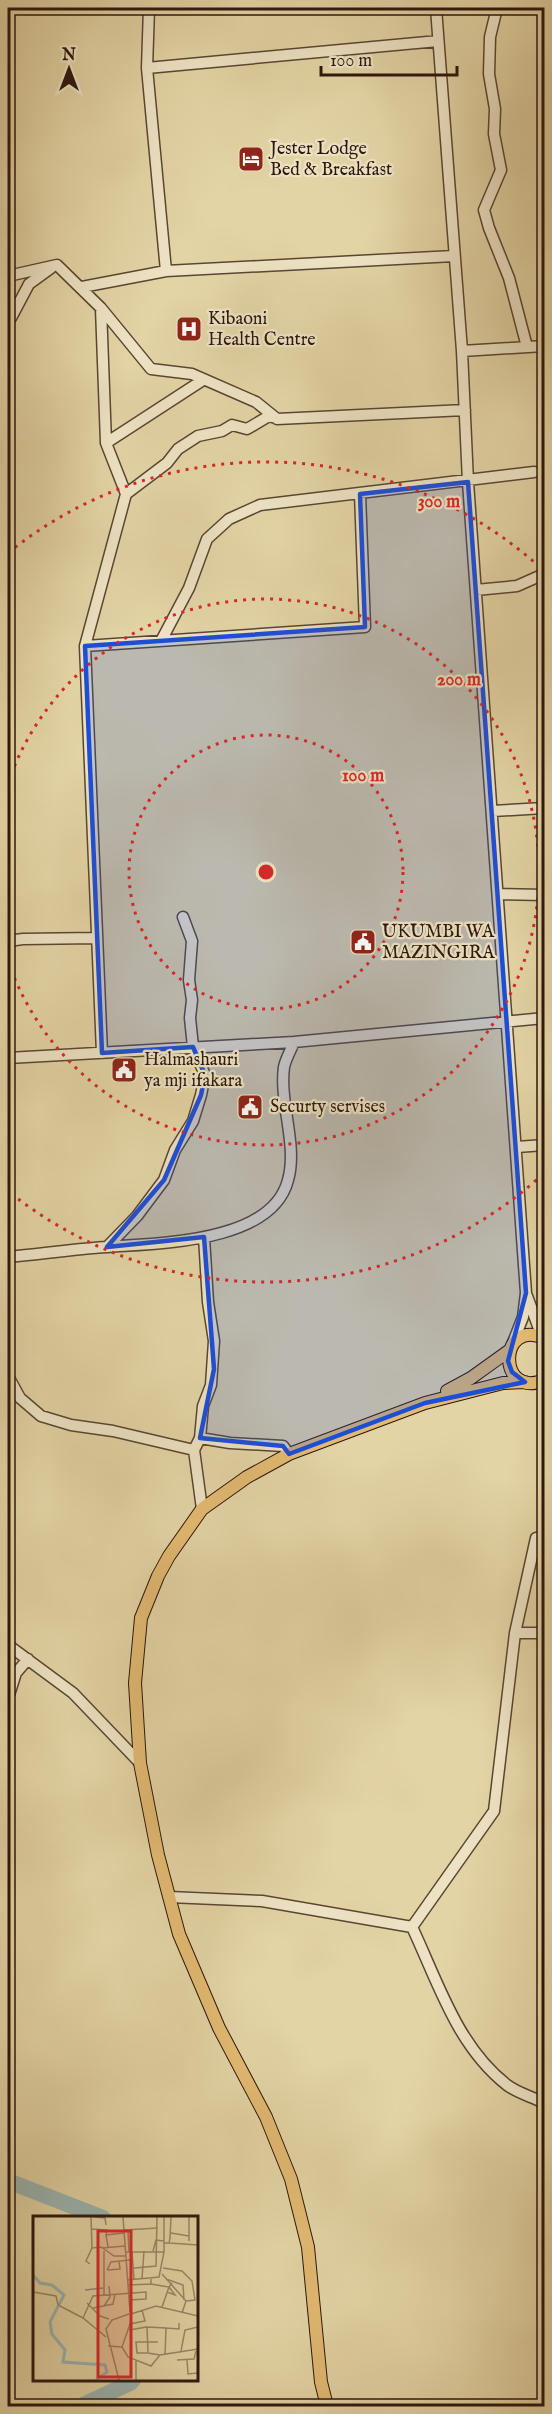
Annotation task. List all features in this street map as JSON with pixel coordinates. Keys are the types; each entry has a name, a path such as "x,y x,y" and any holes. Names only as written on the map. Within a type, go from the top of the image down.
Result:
{"main road":[{"path":"425,1403 471,1378 522,1337 529,1335 543,1338"},
{"path":"511,1348 508,1361 512,1372 525,1382"},
{"path":"327,2406 321,2382 308,2247 291,2179 266,2117 219,2028 179,1934 169,1897 140,1763 135,1683 141,1618 169,1556 202,1509 247,1477 289,1454 425,1403 503,1383 535,1383 544,1380"}],"street":[{"path":"149,8 147,68 166,271"},
{"path":"436,8 462,351 468,482 526,1293 523,1317 511,1348"},
{"path":"497,8 490,37 489,74 495,109 494,134 501,170 484,210 509,278 527,347"},
{"path":"147,68 438,41"},
{"path":"81,287 166,271 454,256"},
{"path":"8,276 57,265"},
{"path":"57,265 101,308 151,369 192,374 256,402 277,419"},
{"path":"11,318 29,284 57,265"},
{"path":"101,308 106,443 126,494 85,646 102,1053"},
{"path":"462,351 544,346"},
{"path":"106,443 203,380"},
{"path":"126,494 167,463 178,449 198,436 222,431 232,425 247,429 269,416 277,419 465,410"},
{"path":"161,641 189,588 207,539 228,519 260,505 468,482 534,472"},
{"path":"85,646 365,627 360,494"},
{"path":"476,590 517,586 544,574"},
{"path":"493,811 544,808"},
{"path":"498,894 544,895"},
{"path":"107,1247 137,1216 164,1180 175,1150 192,1121 201,1095 205,1075 193,1047 189,980 192,941 183,916"},
{"path":"8,941 96,938"},
{"path":"8,1058 294,1042 544,1018"},
{"path":"8,1257 149,1245 204,1237 245,1224 265,1213 278,1203 288,1181 291,1163 283,1087 284,1065 294,1042"},
{"path":"517,1147 544,1145"},
{"path":"202,1509 194,1450 200,1438 203,1406 214,1369 214,1341 206,1282 204,1237"},
{"path":"526,1293 543,1338"},
{"path":"8,1376 20,1398 41,1416 71,1425 113,1431 194,1450"},
{"path":"200,1438 231,1443 283,1446 289,1454"},
{"path":"412,1927 494,1811 515,1633 536,1538 544,1536"},
{"path":"515,1633 544,1633"},
{"path":"8,1645 73,1693 140,1763"},
{"path":"8,1698 16,1673 28,1659"},
{"path":"169,1897 262,1901 412,1927"},
{"path":"412,1927 463,2037 484,2063 508,2086 544,2103"}],"highlighted area":[{"path":"468,482 526,1293 508,1361 512,1372 525,1382 425,1403 289,1454 283,1446 200,1438 214,1369 204,1237 107,1247 164,1180 201,1095 205,1075 193,1047 102,1053 85,646 365,627 360,494"}],"waterway":[{"path":"8,2181 98,2216"},
{"path":"81,2406 132,2381"}],"place":[{"name":"Jester Lodge Bed & Breakfast","path":"251,159"},
{"name":"Kibaoni Health Centre","path":"189,329"},
{"name":"UKUMBI WA MAZINGIRA","path":"363,942"},
{"name":"Halmashauri ya mji ifakara","path":"124,1070"},
{"name":"Securty servises","path":"250,1107"}]}
